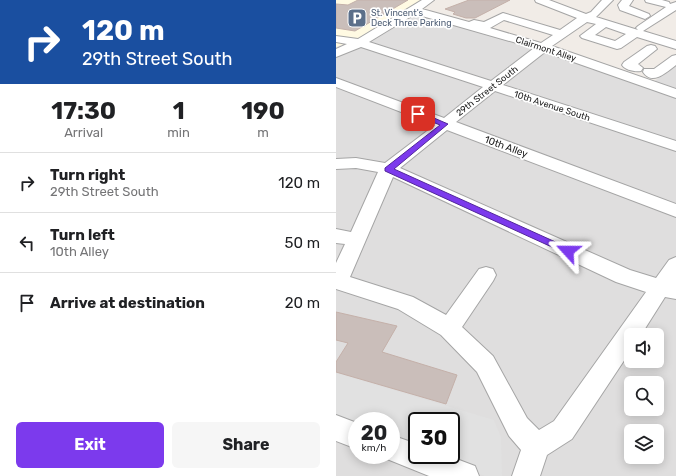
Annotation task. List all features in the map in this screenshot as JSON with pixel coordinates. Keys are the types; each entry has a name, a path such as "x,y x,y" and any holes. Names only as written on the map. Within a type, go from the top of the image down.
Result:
{"street":[{"path":"336,53 360,43 429,0"},
{"path":"540,0 589,24 632,33 676,45"},
{"path":"558,0 589,24 605,23 632,33 676,38"},
{"name":"29th Street South","path":"337,281 357,240 388,169 543,47 562,34 589,24 608,0"},
{"path":"628,0 623,5 624,8 645,16"},
{"path":"650,0 666,3"},
{"path":"589,24 586,36 617,46 666,3"},
{"path":"632,33 645,16 666,3"},
{"name":"Clairmont Alley","path":"414,10 543,47 676,94"},
{"path":"442,13 486,26 503,16 562,34"},
{"name":"10th Avenue South","path":"336,39 360,43 492,86 673,141"},
{"path":"662,41 628,65 656,74 676,58"},
{"path":"651,49 676,58"},
{"name":"10th Alley","path":"336,82 676,211"},
{"path":"339,161 366,164 388,169 624,276 668,290"},
{"path":"336,236 357,240"},
{"path":"526,476 536,446 563,430 668,290 676,265"},
{"path":"449,328 486,275"},
{"path":"337,281 405,303 449,328 485,364 518,427 536,446"},
{"path":"336,428 348,433"},
{"path":"400,451 465,476"}],"shaded area":[{"path":"336,0 421,0 360,37 336,47"},
{"path":"421,10 652,83 676,64 676,476 336,476 336,47 370,40"},
{"path":"336,373 494,420 501,437 502,476 485,476 450,464 460,464 460,412 408,412 408,450 400,447 400,412 348,412 348,429 336,425"}],"building":[{"name":"St. Vincent's Deck Three Parking","path":"358,0 408,0 355,31 336,28 336,4 348,5"},
{"path":"469,0 510,0 475,18 466,18 453,14 455,12 445,9"},
{"path":"336,312 397,326 382,352 457,375 446,404 336,372 336,362 348,343 336,340"}],"place":[{"name":"St. Vincent's Deck Three Parking","path":"357,18"}],"route":[{"path":"418,114 445,124 388,169 568,251"}]}
